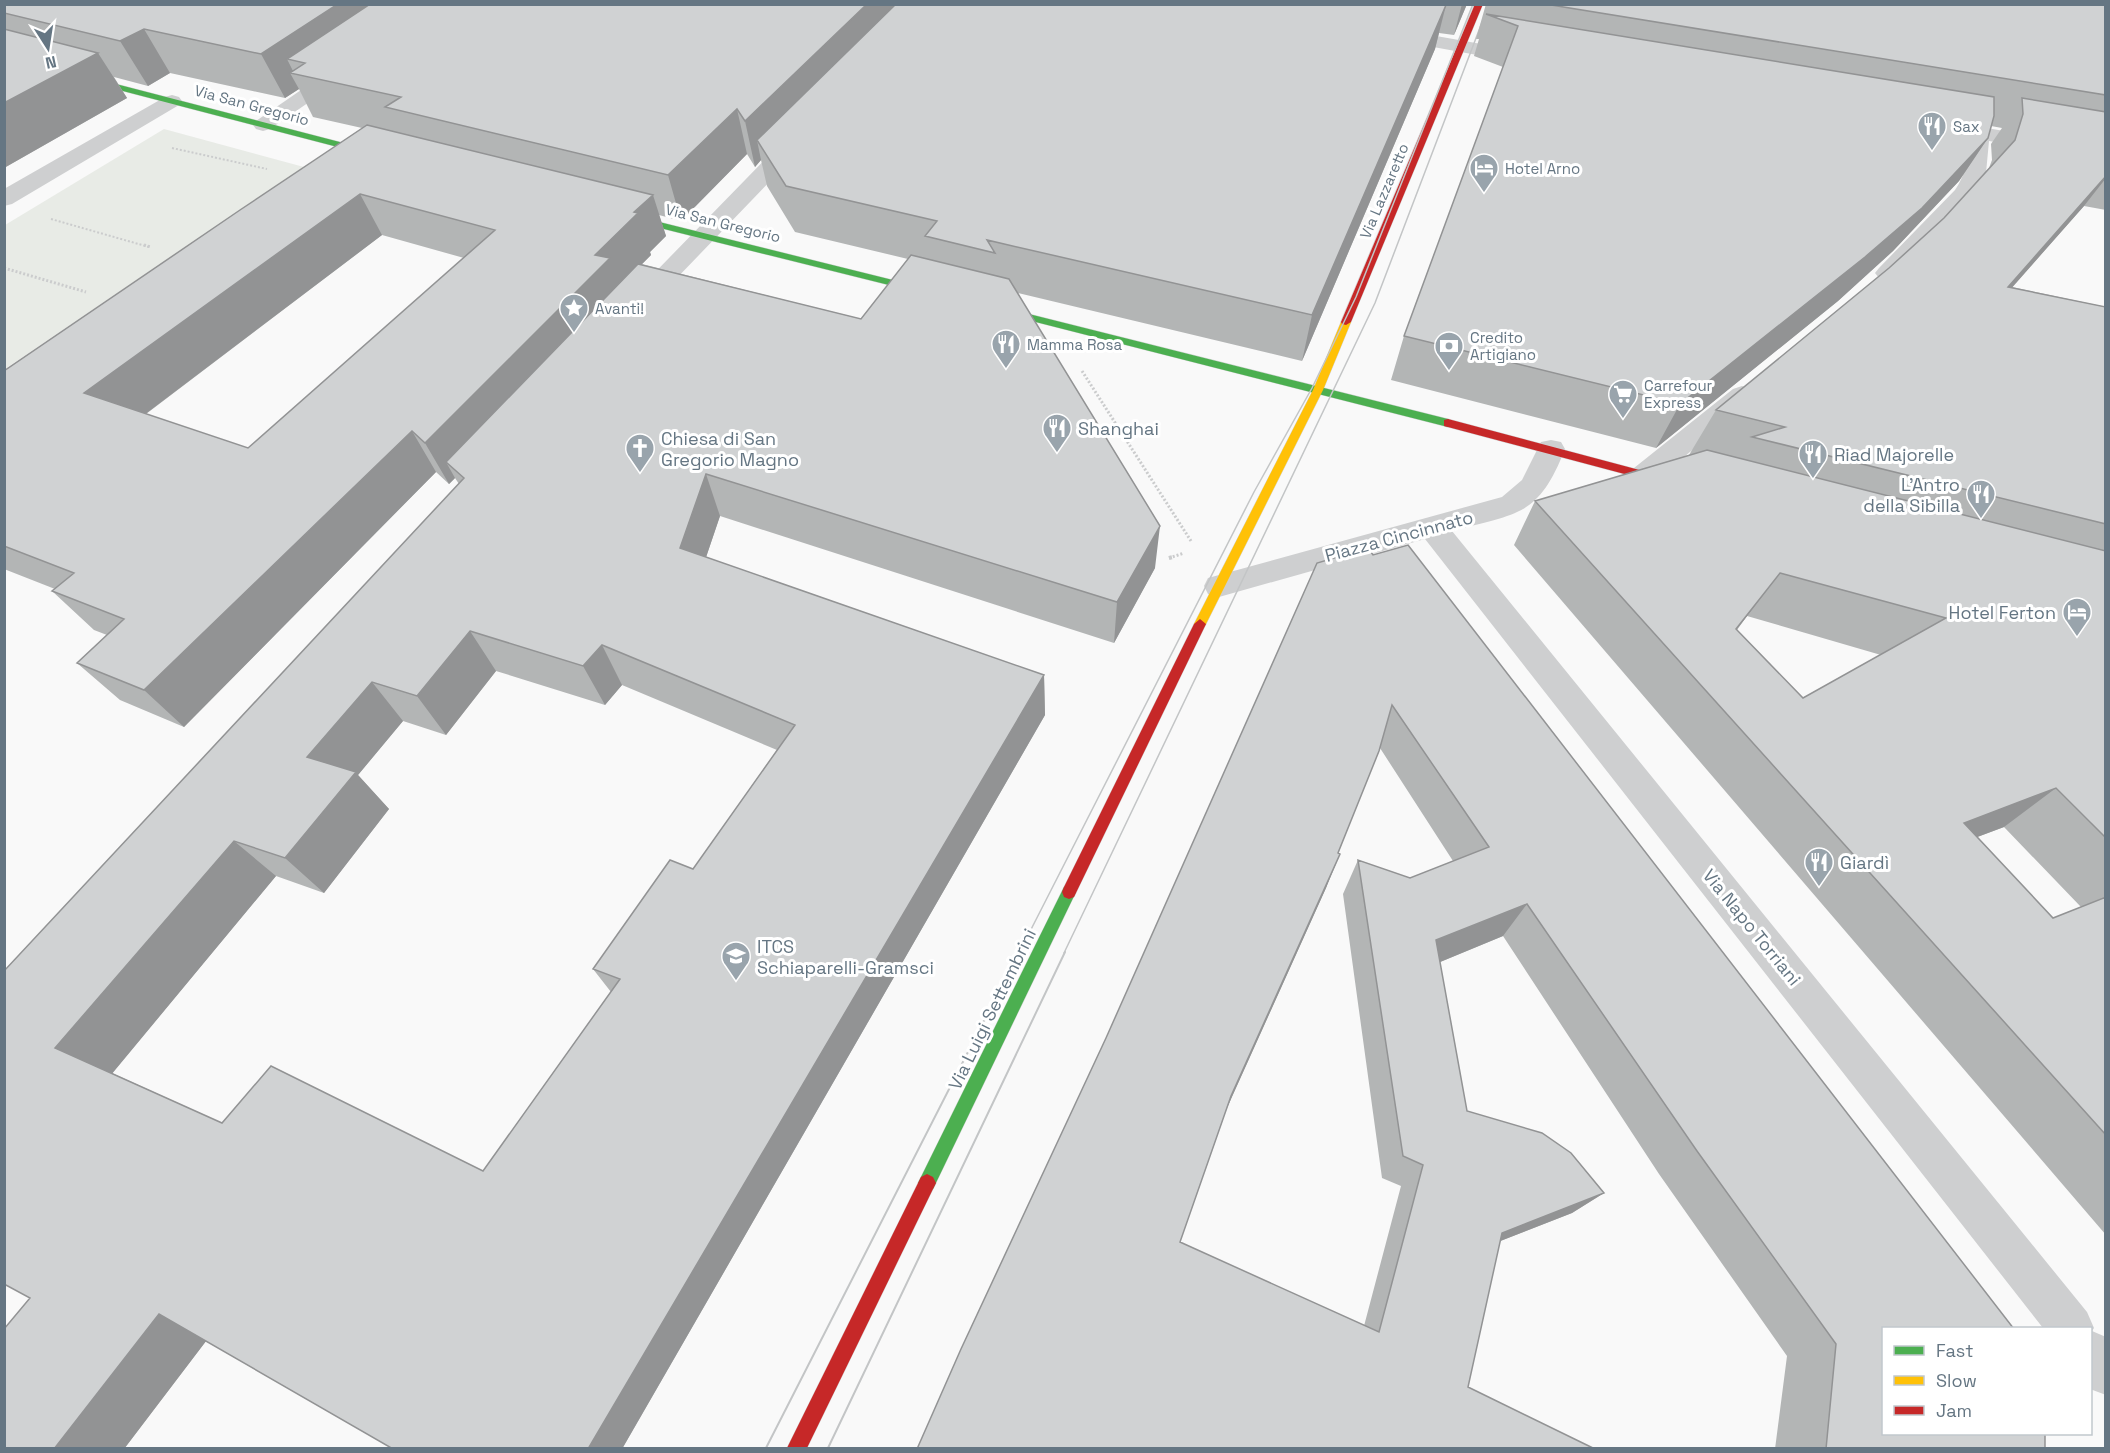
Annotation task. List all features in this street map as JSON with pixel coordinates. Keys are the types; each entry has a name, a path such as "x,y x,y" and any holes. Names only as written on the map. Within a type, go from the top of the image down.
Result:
{"street":[{"name":"Via Lazzaretto","path":"1318,390 1479,4"},
{"path":"1371,31 1543,61"},
{"name":"Via San Gregorio","path":"4,57 396,159"},
{"path":"263,125 355,62"},
{"path":"4,199 172,101"},
{"path":"1931,125 2106,155"},
{"path":"621,323 807,129"},
{"path":"1869,290 1903,258 1966,191 1978,164 1978,133"},
{"path":"333,167 360,150"},
{"name":"Via San Gregorio","path":"603,210 949,297"},
{"path":"971,303 1551,449 1690,487"},
{"path":"1644,475 1756,383"},
{"path":"1219,586 1318,390"},
{"name":"Piazza Cincinnato","path":"1219,586 1512,504 1526,496 1538,481 1551,449"},
{"name":"Via Napo Torriani","path":"1432,526 2069,1327"},
{"name":"Via Luigi Settembrini","path":"797,1449 1219,586"},
{"path":"2092,1354 2106,1372"}],"path":[{"path":"165,146 267,169"},
{"path":"46,218 151,248"},
{"path":"4,268 86,292"},
{"path":"1078,365 1219,586"}],"shaded area":[{"path":"164,129 304,167 5,369 5,225"}],"building":[{"path":"4,4 338,4 261,54 144,29 120,41 4,13"},
{"path":"370,4 867,4 745,121 737,109 668,175 385,107 401,97 290,73 305,63 287,59"},
{"path":"896,4 1446,5 1312,315 987,240 995,253 925,236 937,221 786,186 757,140"},
{"path":"1545,4 2106,4 2106,95"},
{"path":"1486,14 1994,97 1994,116 1988,138 1922,208 1865,257 1680,404 1404,336 1518,26"},
{"path":"4,29 98,53 4,103"},
{"path":"2022,98 2106,112 2106,176 2008,287 2106,307 2106,524 1752,437 1785,427 1716,410 1889,268 1944,218 2015,140 2023,114"},
{"path":"367,125 653,195 634,212 638,213 595,255 610,258 425,443 412,431 144,690 77,663 124,619 52,591 74,573 4,546 4,371","holes":["360,194 495,230 248,448 84,393"]},
{"path":"911,255 1009,279 1160,526 1117,602 706,474 680,548 1044,675 588,1449 393,1449 159,1314 54,1449 4,1449 4,1329 30,1298 4,1284 4,971 464,478 446,462 638,264 861,319","holes":["470,631 583,666 602,645 795,725 693,869 670,860 593,969 620,979 483,1171 271,1066 222,1123 55,1048 234,841 285,858 356,772 307,757 372,682 417,696"]},
{"path":"1707,450 2106,551 2106,838 2056,788 1964,823 2053,918 2106,897 2106,1135 1535,501","holes":["1780,573 1946,618 1803,698 1736,629"]},
{"path":"1408,545 2012,1327 1882,1327 1882,1435 2045,1435 2045,1449 1826,1449 1836,1344 1697,1151 1527,904 1436,940 1467,1111 1542,1133 1571,1153 1604,1193 1502,1233 1468,1387 1595,1449 917,1449 961,1349 1106,1038 1317,563 1368,548 1373,555","holes":["1392,705 1489,847 1410,878 1358,860 1403,1156 1423,1165 1379,1332 1180,1242 1231,1096 1340,854 1338,853 1379,751"]}],"tram line":[{"path":"1019,953 1254,492 1312,388 1356,297 1473,4"},
{"path":"1064,953 1375,303 1489,4"},
{"path":"766,1448 1019,952"},
{"path":"828,1448 1065,952"}],"traffic: fast":[{"path":"4,57 383,156"},
{"path":"619,215 933,293"},
{"path":"989,307 1448,423"},
{"path":"927,1183 1069,892"}],"traffic: slow":[{"path":"1200,624 1318,390 1346,322"}],"traffic: jam":[{"path":"1346,322 1479,4"},
{"path":"1448,423 1677,484"},
{"path":"1069,892 1200,624"},
{"path":"797,1448 927,1183"}],"place":[{"name":"Sax","path":"1932,152"},
{"name":"Hotel Arno","path":"1484,194"},
{"name":"Avanti!","path":"574,334"},
{"name":"Mamma Rosa","path":"1006,370"},
{"name":"Credito Artigiano","path":"1449,372"},
{"name":"Carrefour Express","path":"1623,420"},
{"name":"Shanghai","path":"1057,454"},
{"name":"Chiesa di San Gregorio Magno","path":"640,474"},
{"name":"Riad Majorelle","path":"1813,480"},
{"name":"L'Antro della Sibilla","path":"1981,520"},
{"name":"Hotel Ferton","path":"2077,638"},
{"name":"Giardì","path":"1819,888"},
{"name":"ITCS Schiaparelli-Gramsci","path":"736,982"}]}
